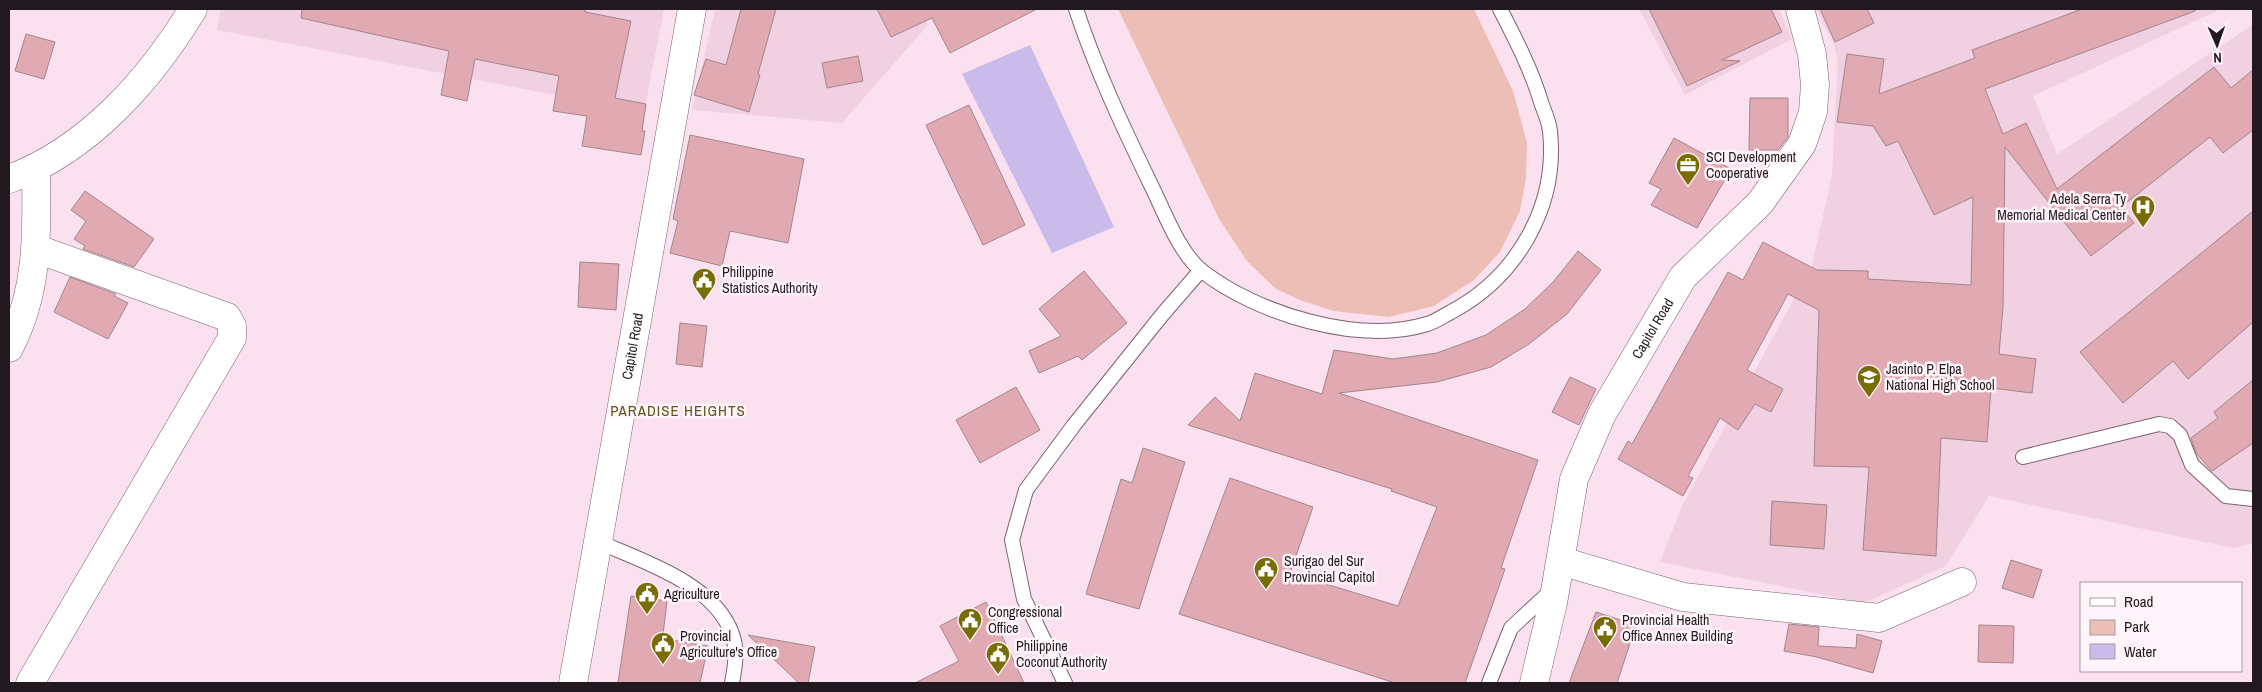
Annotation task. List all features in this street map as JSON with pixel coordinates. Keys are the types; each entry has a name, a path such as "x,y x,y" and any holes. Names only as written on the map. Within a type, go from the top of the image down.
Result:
{"street":[{"path":"9,179 36,169 80,142 120,103 174,39 192,9"},
{"name":"Capitol Road","path":"573,683 599,542 674,101 692,9"},
{"name":"Capitol Road","path":"1534,683 1559,574 1574,478 1602,414 1683,277 1760,203 1802,144 1813,112 1815,85 1812,54 1800,9"},
{"path":"9,348 26,305 37,250 36,169"},
{"path":"30,683 232,338 232,326 226,317 37,250"},
{"path":"1559,574 1683,596 1879,618 1962,582"}],"lane":[{"path":"1076,9 1089,50 1120,123 1173,230 1201,270 1246,298 1284,313 1341,328 1388,330 1428,324 1474,300 1514,262 1536,225 1549,175 1550,130 1532,71 1500,9"},
{"path":"1065,683 1024,599 1012,540 1026,490 1074,425 1162,315 1201,270"},
{"path":"2023,457 2159,424 2170,426 2180,435 2192,465 2226,496 2253,498"},
{"path":"599,542 660,568 687,584 722,615 732,633 736,650 732,683"},
{"path":"1489,683 1511,628 1559,574"}],"shaded area":[{"path":"221,9 664,9 644,112 217,30"},
{"path":"715,9 919,9 928,25 842,123 692,110"},
{"path":"1639,9 1779,9 1792,39 1685,95"},
{"path":"1816,9 2221,9 2033,96 2057,154 2253,25 2253,543 2233,548 1989,496 1946,566 1864,603 1660,562 1683,504 1812,265 1832,175 1838,61 1834,45"}],"green space":[{"path":"1118,9 1474,9 1513,91 1527,143 1526,178 1520,211 1500,252 1474,280 1434,306 1389,317 1333,311 1300,300 1276,289 1247,261 1219,219"}],"water":[{"path":"1030,45 1114,227 1052,253 962,74"}],"building":[{"path":"302,9 585,9 585,12 631,21 615,98 646,104 642,131 645,131 641,155 582,146 587,116 553,111 559,76 475,59 467,101 441,95 449,51 301,18"},
{"path":"741,9 776,9 749,112 694,95 706,59 726,65"},
{"path":"877,9 1037,9 950,53 932,18 891,37"},
{"path":"1649,9 1771,9 1782,32 1722,60 1740,61 1687,86"},
{"path":"1820,9 1867,9 1874,23 1835,42"},
{"path":"2082,9 2195,9 2195,11 1985,89 2003,134 2026,123 2057,189 2214,67 2231,88 2253,70 2253,130 2223,153 2210,137 2121,207 2134,223 2091,256 2005,147 2003,307 1999,354 2036,359 2032,393 1991,388 1987,442 1941,438 1936,556 1863,550 1869,467 1814,466 1819,310 1788,294 1747,370 1783,389 1771,412 1755,404 1738,430 1720,418 1688,476 1693,478 1683,496 1618,459 1628,441 1632,444 1728,272 1743,280 1763,242 1817,270 1868,271 1868,279 1971,285 1973,197 1934,215 1898,141 1886,146 1873,126 1837,122 1847,54 1884,59 1879,94 1975,58 1972,50"},
{"path":"26,34 55,42 44,79 15,71"},
{"path":"858,56 863,81 827,88 822,63"},
{"path":"1750,98 1788,98 1788,137 1778,150 1749,150"},
{"path":"969,105 1025,225 983,245 926,125"},
{"path":"690,135 804,159 788,243 730,231 722,266 670,253 678,221 673,219"},
{"name":"SCI Development Cooperative","path":"1674,138 1731,169 1697,228 1651,205 1661,189 1649,183"},
{"path":"85,191 154,239 134,267 83,249 85,246 74,239 86,221 71,210"},
{"path":"2253,211 2253,322 2188,379 2173,361 2123,403 2080,352"},
{"path":"1578,251 1601,270 1567,314 1529,344 1491,367 1437,382 1339,393 1538,460 1501,568 1505,569 1465,683 1395,683 1179,614 1230,478 1313,507 1290,573 1398,606 1437,507 1391,491 1392,489 1188,425 1215,397 1240,421 1255,373 1322,394 1334,350 1393,359 1437,353 1486,335 1525,309 1554,281"},
{"path":"580,262 619,264 616,310 578,307"},
{"path":"1084,271 1127,323 1082,360 1078,356 1039,373 1029,351 1061,336 1039,309"},
{"path":"70,277 116,294 114,296 128,303 108,339 54,312"},
{"path":"680,323 707,326 702,367 676,364"},
{"path":"1570,377 1596,389 1579,425 1552,412"},
{"path":"2253,380 2253,443 2212,471 2196,453 2191,438 2218,418 2214,412"},
{"path":"1016,387 1040,430 980,463 956,420"},
{"path":"1143,448 1185,462 1139,609 1086,594 1121,479 1132,483"},
{"path":"1772,501 1827,505 1824,549 1770,545"},
{"path":"2011,560 2042,570 2033,598 2002,588"},
{"name":"Provincial Agriculture's Office","path":"631,596 667,601 662,643 666,639 708,646 700,683 618,683"},
{"path":"986,602 1024,683 915,683 959,661 940,626"},
{"name":"Provincial Health Office Annex Building","path":"1596,612 1636,625 1617,683 1569,683"},
{"path":"1789,624 1819,627 1818,646 1856,648 1857,634 1882,641 1873,673 1817,657 1784,651"},
{"path":"1979,625 2014,626 2013,663 1978,662"},
{"path":"748,635 815,647 808,683 799,683"}],"place":[{"name":"SCI Development Cooperative","path":"1688,186"},
{"name":"Adela Serra Ty Memorial Medical Center","path":"2143,228"},
{"name":"Philippine Statistics Authority","path":"704,301"},
{"name":"Jacinto P. Elpa National High School","path":"1869,398"},
{"name":"Surigao del Sur Provincial Capitol","path":"1266,590"},
{"name":"Agriculture","path":"647,615"},
{"name":"Congressional Office","path":"970,641"},
{"name":"Provincial Health Office Annex Building","path":"1605,649"},
{"name":"Provincial Agriculture's Office","path":"663,665"},
{"name":"Philippine Coconut Authority","path":"998,675"}],"district":[{"name":"PARADISE HEIGHTS","path":"678,411"}]}
